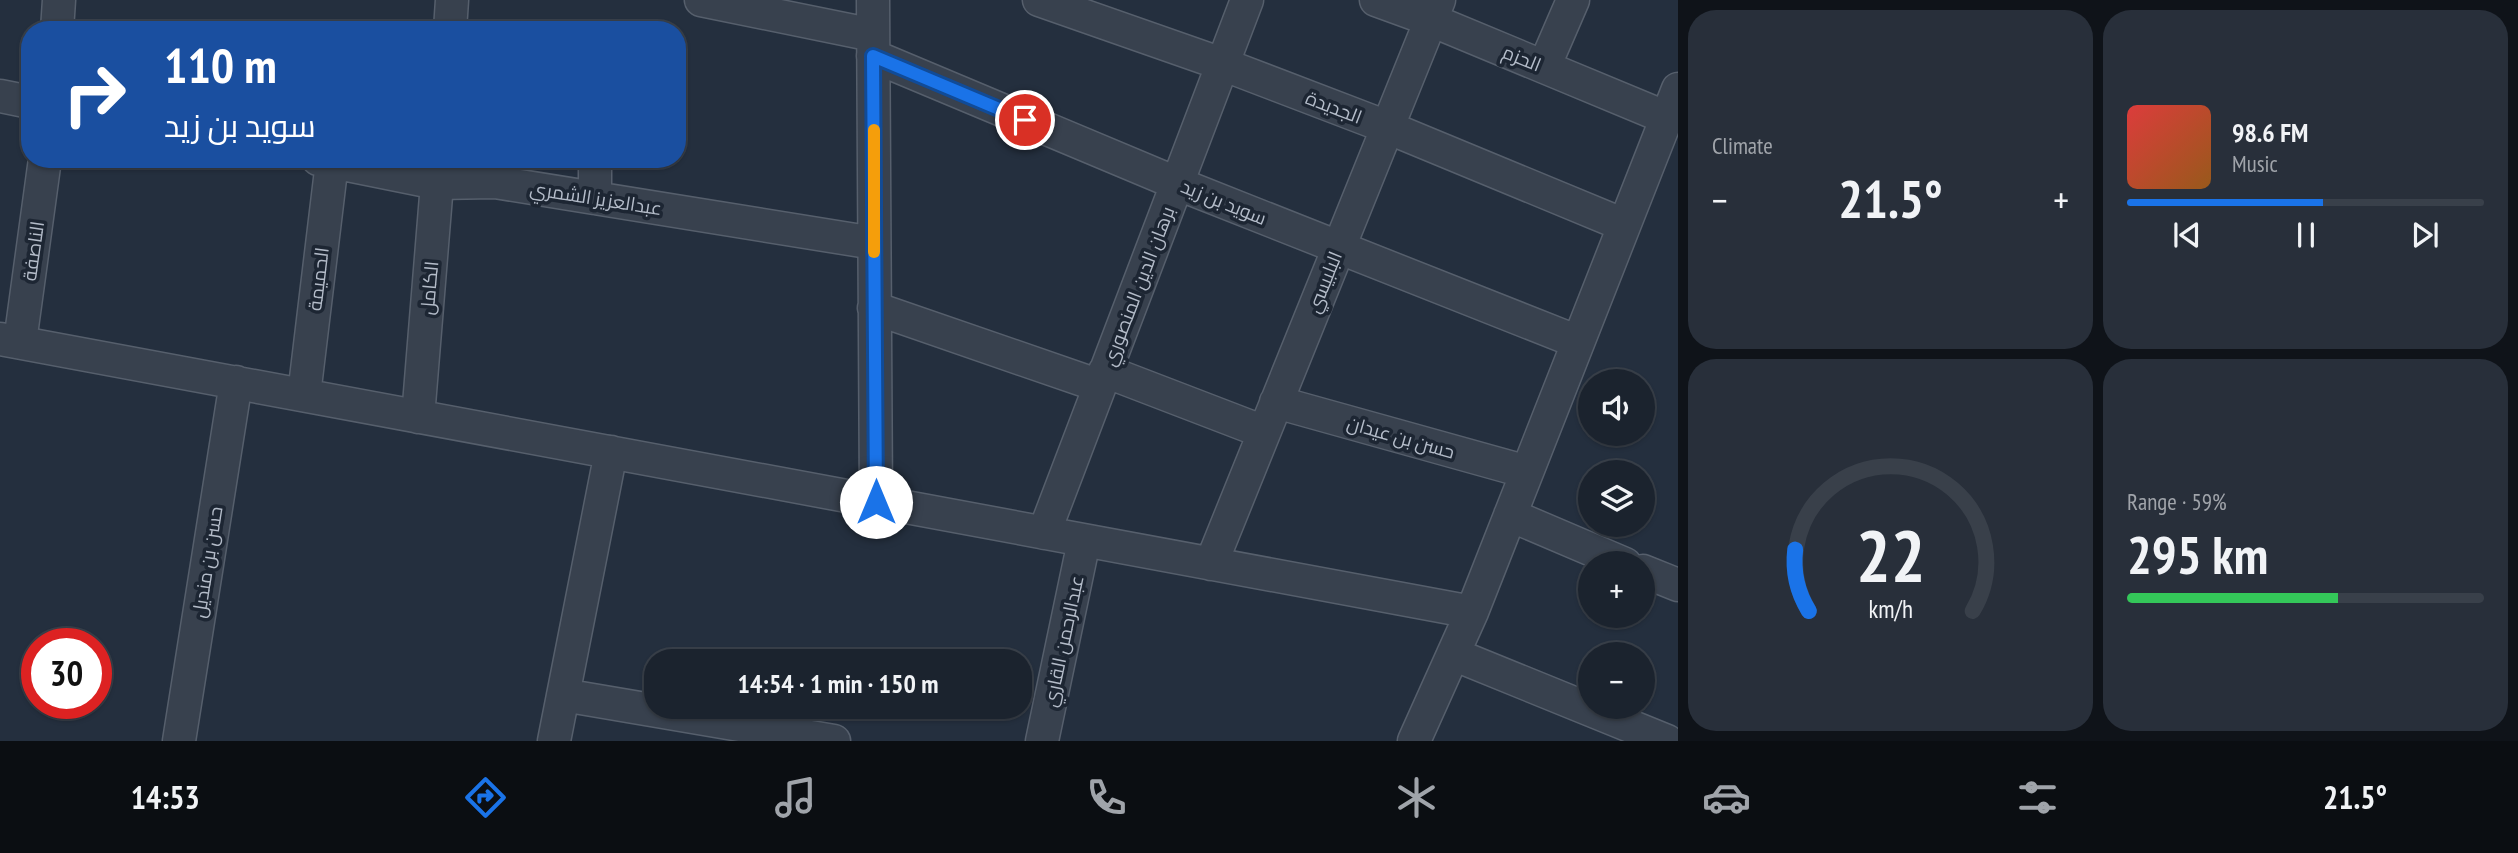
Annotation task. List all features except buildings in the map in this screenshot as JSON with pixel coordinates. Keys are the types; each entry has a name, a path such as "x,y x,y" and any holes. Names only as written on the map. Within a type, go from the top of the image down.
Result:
{"street":[{"path":"58,21 59,0"},
{"path":"451,21 452,0"},
{"name":"سويد بن زيد","path":"701,0 873,46 1176,183 1578,342"},
{"path":"873,0 876,502"},
{"name":"الجديدة","path":"1039,0 1222,64 1387,127 1624,225"},
{"name":"برهان الدين المنصوري","path":"1044,533 1247,0"},
{"name":"الحزم","path":"1376,0 1435,10 1544,67 1667,118"},
{"path":"1544,67 1573,0"},
{"name":"البلبيسي","path":"1211,564 1435,10"},
{"path":"1414,741 1472,612 1678,89"},
{"path":"0,96 21,100"},
{"name":"الناصفة","path":"10,341 43,168"},
{"name":"الحميمة","path":"304,395 324,168"},
{"name":"عبدالعزيز الشمري","path":"404,168 438,171 874,243"},
{"path":"595,168 595,198"},
{"name":"الكامل","path":"418,416 438,171"},
{"path":"874,308 1103,378 1264,432"},
{"path":"10,341 1472,612"},
{"name":"حسن بن منديل","path":"179,741 236,382"},
{"name":"حسن بن عيدان","path":"1276,402 1527,472"},
{"path":"554,741 611,452"},
{"path":"1510,515 1594,551"},
{"name":"عبدالرحمن القاري","path":"1042,741 1084,541"},
{"path":"1655,576 1678,585"},
{"path":"1453,654 1667,741"},
{"path":"563,695 834,741"}],"slow traffic":[{"path":"874,130 874,252"}],"route":[{"path":"876,502 873,56 1025,120"}]}
